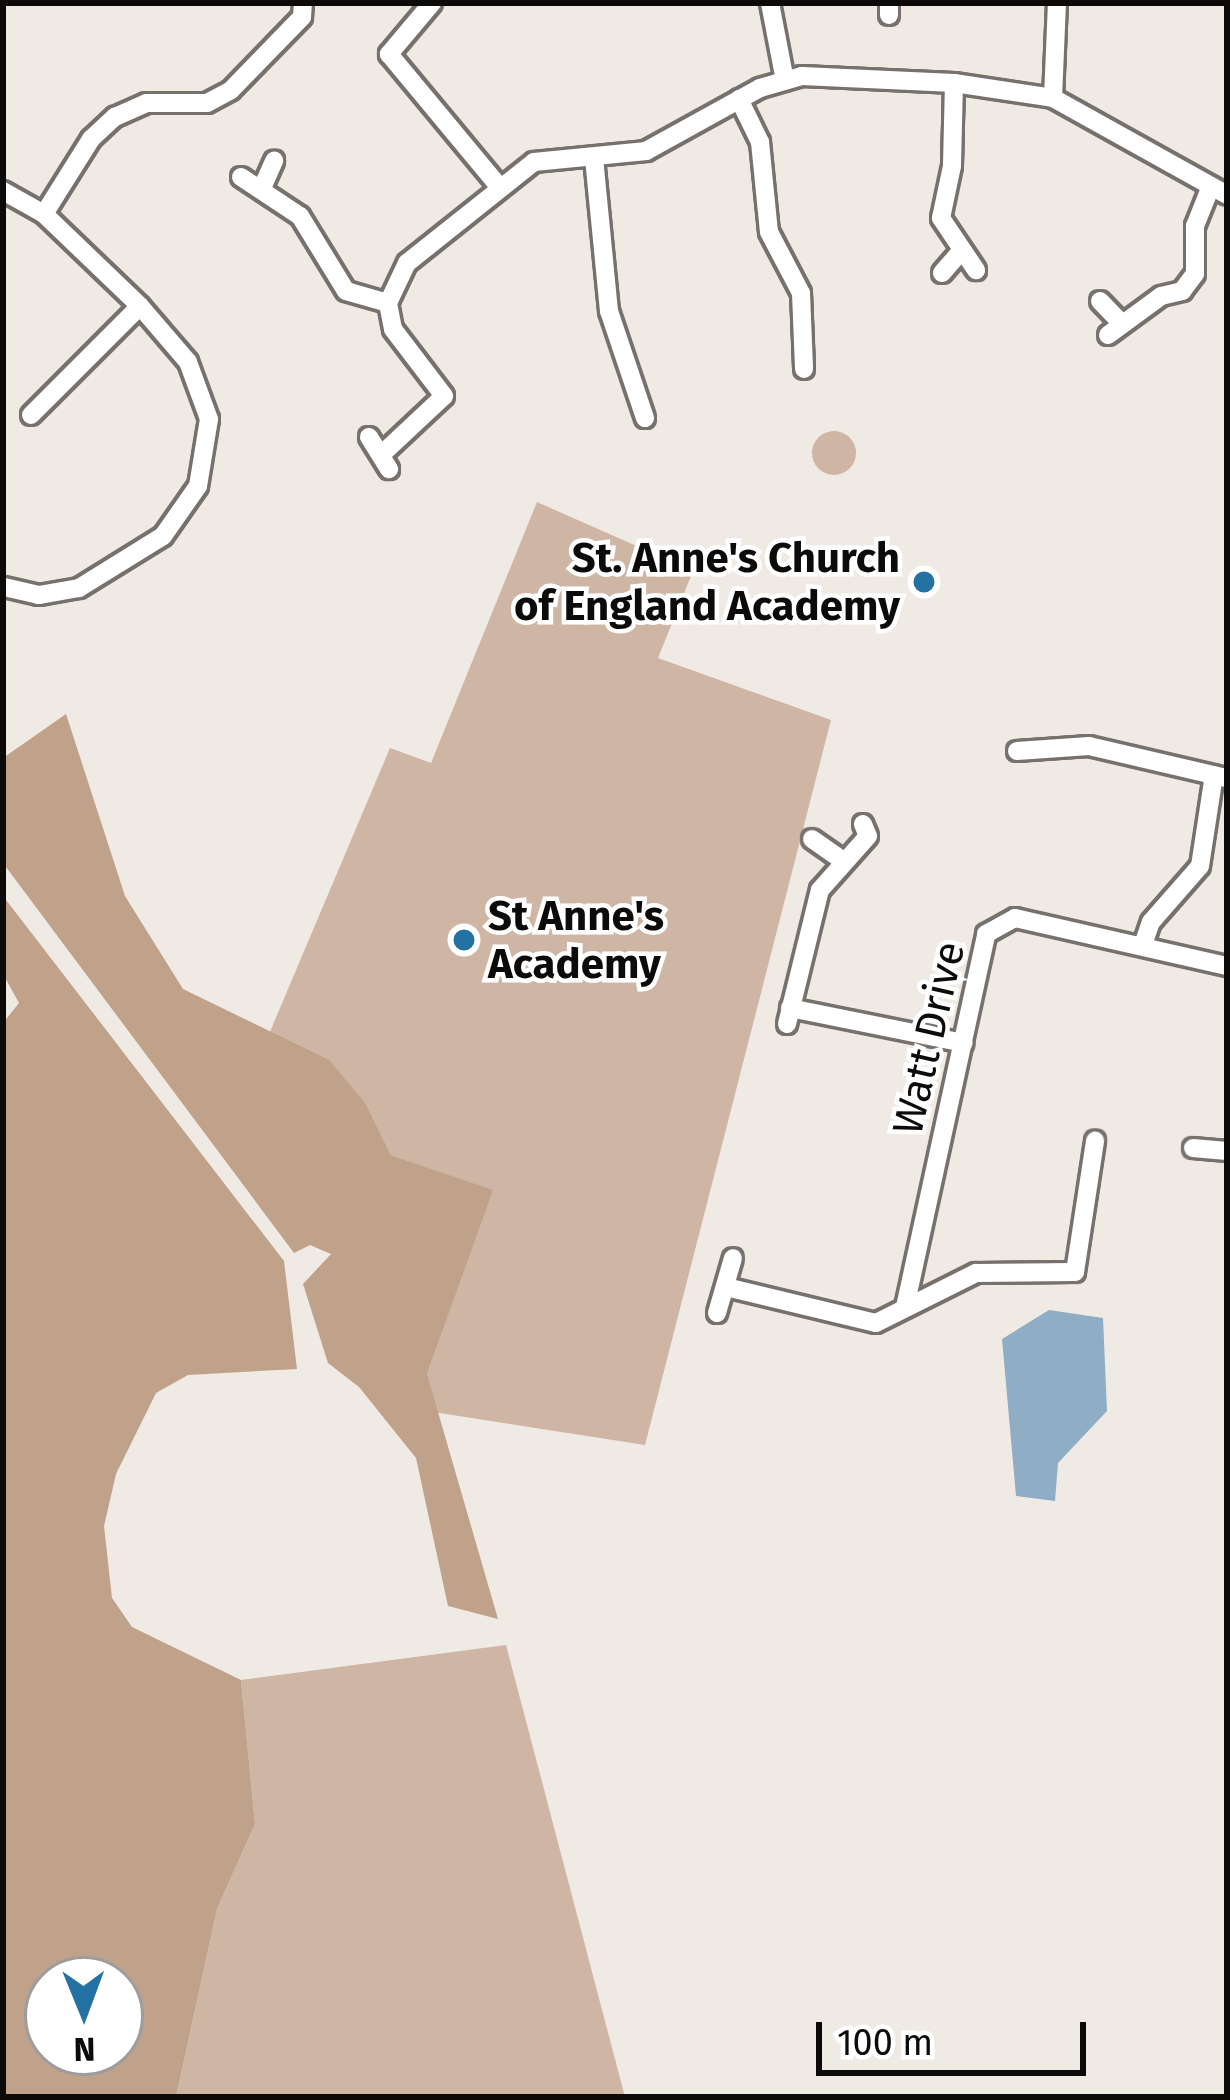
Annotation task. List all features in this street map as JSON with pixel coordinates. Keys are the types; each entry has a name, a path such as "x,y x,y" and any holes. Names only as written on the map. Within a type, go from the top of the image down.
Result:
{"street":[{"path":"44,214 92,139 115,117 146,103 206,103 231,89 302,17 303,3"},
{"path":"370,67 389,54 432,3"},
{"path":"770,3 785,81"},
{"path":"1053,98 1057,3"},
{"path":"389,54 497,184"},
{"path":"369,437 385,462 444,396 393,329 388,303 406,263 497,184 534,161 646,151 739,99 785,81 954,83 1053,98 1219,190 1195,226 1196,274 1182,291 1161,296 1115,330 1100,301"},
{"path":"954,83 952,166 941,218 976,270"},
{"path":"739,99 760,142 769,232 801,293 813,341 804,369"},
{"path":"594,158 609,311 642,380 645,418"},
{"path":"262,188 274,161"},
{"path":"241,177 301,215 346,291 388,303"},
{"path":"3,191 44,214 140,305 202,391 209,419 204,492 163,536 122,568 39,596 3,587"},
{"path":"942,274 960,252"},
{"path":"31,416 140,305"},
{"path":"1017,751 1089,746 1221,777 1200,866 1151,922 1144,942"},
{"path":"862,824 868,836 820,890 788,1016 963,1043"},
{"path":"812,839 842,860"},
{"name":"Watt Drive","path":"905,1307 986,934 1015,918 1144,942 1227,966"},
{"path":"726,1287 876,1323 976,1274 1076,1272 1095,1142"},
{"path":"1193,1148 1227,1151"},
{"path":"717,1313 733,1258"}],"shaded area":[{"path":"834,431 850,437 856,453 850,469 834,475 818,469 812,453 818,437"},
{"path":"537,502 693,571 658,658 831,720 645,1445 433,1412 427,1374 492,1190 391,1155 366,1104 269,1034 390,748 431,763"},
{"path":"66,714 125,896 183,989 329,1060 366,1104 391,1155 493,1190 427,1374 498,1619 448,1606 416,1458 359,1387 328,1363 303,1284 331,1254 310,1245 294,1253 3,863 3,758"},
{"path":"3,896 284,1261 297,1369 188,1375 156,1393 116,1474 104,1526 112,1598 132,1627 241,1680 255,1824 217,1909 176,2097 3,2097 3,1023 19,1003 3,974"},
{"path":"506,1645 625,2097 176,2097 217,1909 255,1824 241,1680"}],"water":[{"path":"1049,1310 1103,1318 1107,1411 1058,1463 1055,1501 1016,1496 1002,1339"}],"place":[{"name":"St. Anne's Church of England Academy","path":"924,582"},
{"name":"St Anne's Academy","path":"464,940"}]}
